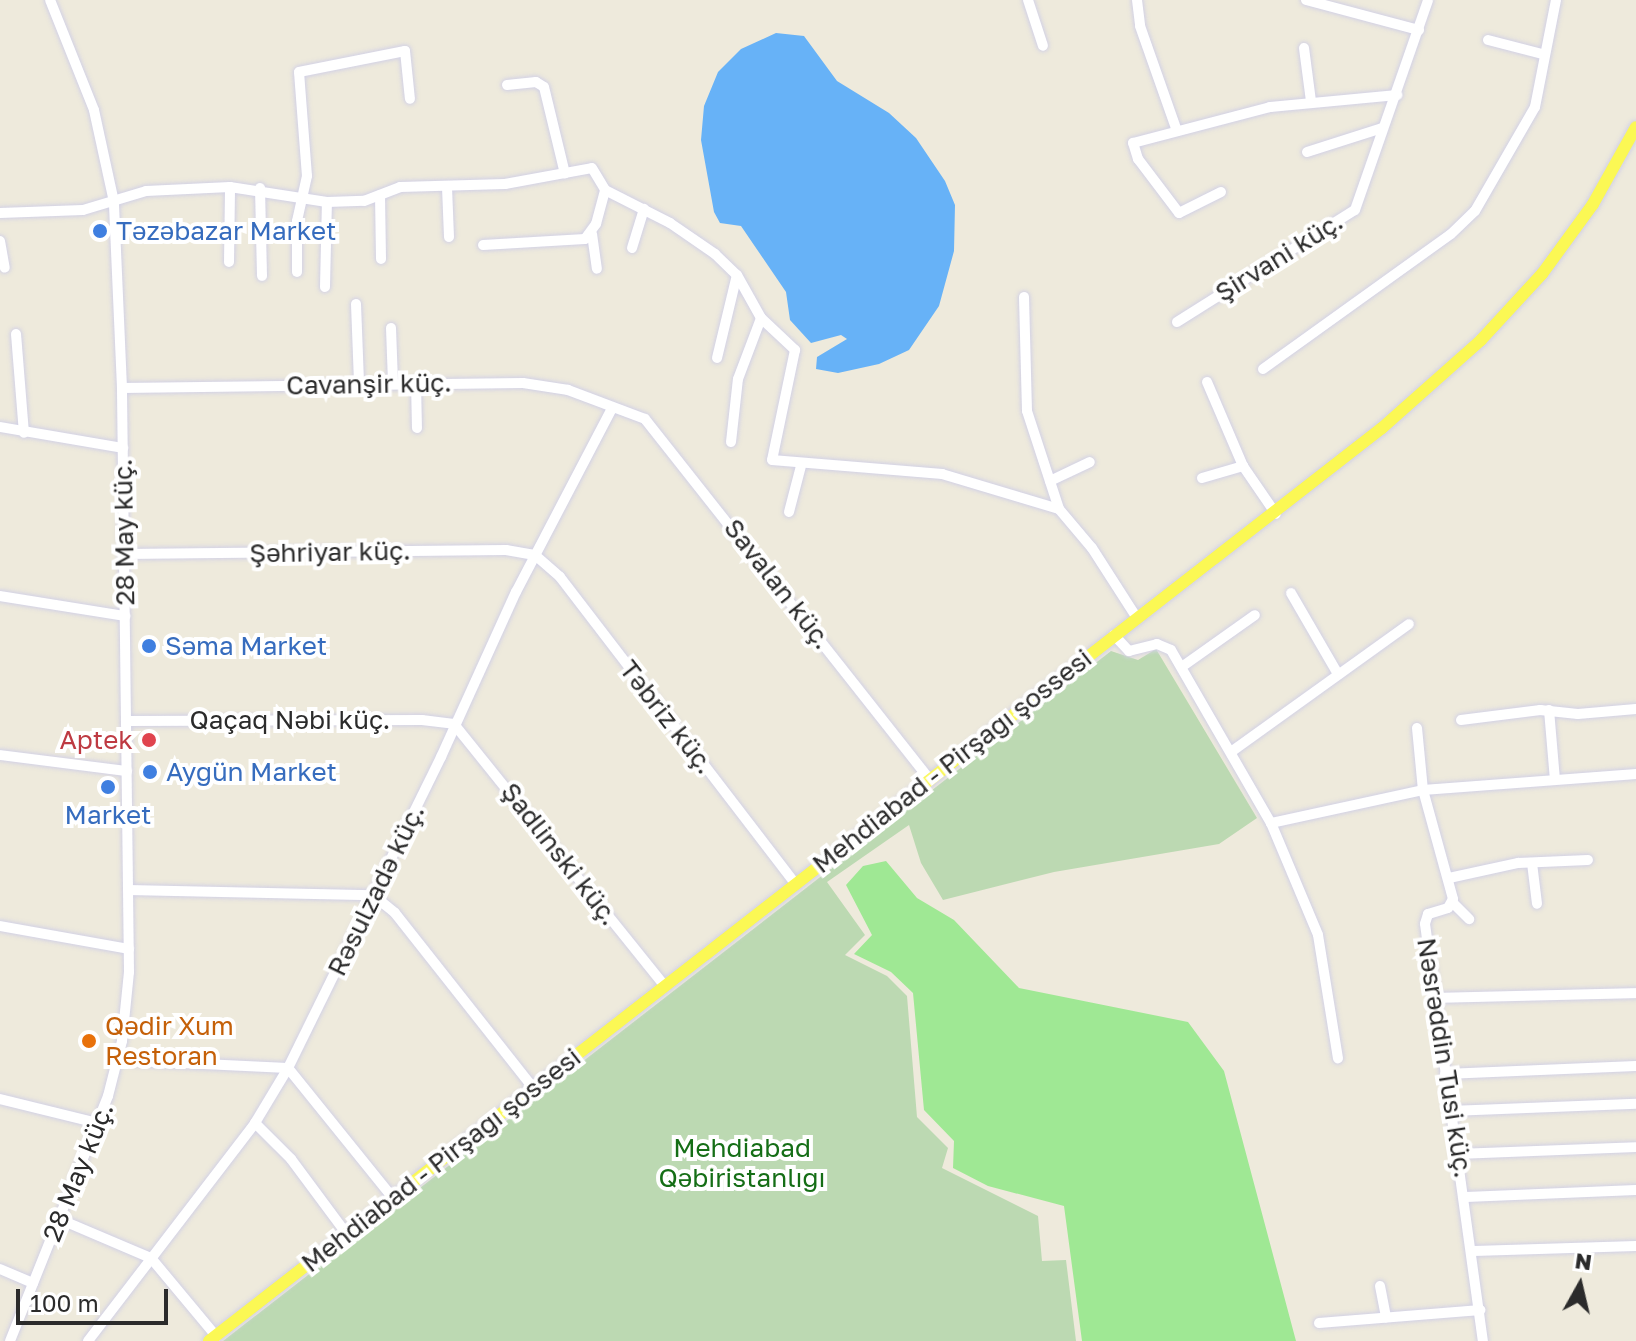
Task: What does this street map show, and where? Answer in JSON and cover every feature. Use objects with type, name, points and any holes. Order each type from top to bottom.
[{"type":"main road","name":"Mehdiabad - Pirşağı şossesi","points":[[213,1338],[1114,635],[1276,514],[1382,428],[1513,307],[1593,204],[1636,127]]},
{"type":"street","name":"28 May küç.","points":[[10,1341],[98,1123],[119,1060],[129,949],[122,388],[114,202],[94,110],[50,0]]},
{"type":"street","points":[[1028,0],[1043,46]]},
{"type":"street","points":[[1137,0],[1140,26],[1176,128]]},
{"type":"street","points":[[1306,0],[1419,30]]},
{"type":"street","name":"Şirvani küç.","points":[[1177,322],[1355,210],[1364,197],[1382,128],[1397,95],[1428,0]]},
{"type":"street","points":[[1263,369],[1451,234],[1475,211],[1532,115],[1542,54],[1556,0]]},
{"type":"street","points":[[1488,40],[1542,54]]},
{"type":"street","points":[[1304,48],[1311,101]]},
{"type":"street","points":[[297,272],[307,176],[299,72],[401,50],[407,56],[410,99]]},
{"type":"street","points":[[507,85],[536,82],[544,87],[565,174]]},
{"type":"street","points":[[1221,192],[1179,213],[1138,159],[1133,150],[1137,138],[1311,101],[1397,95]]},
{"type":"street","points":[[1307,152],[1382,128]]},
{"type":"street","points":[[0,213],[83,210],[146,191],[230,187],[260,188],[327,202],[380,195],[400,187],[447,187],[565,174],[592,168],[605,190],[694,237],[737,275],[761,318],[786,338],[797,358],[770,457],[801,466],[942,474],[1059,509]]},
{"type":"street","points":[[229,262],[230,187]]},
{"type":"street","points":[[447,187],[449,237]]},
{"type":"street","points":[[260,188],[262,276]]},
{"type":"street","points":[[597,269],[592,234],[605,190]]},
{"type":"street","points":[[380,195],[381,259]]},
{"type":"street","points":[[325,287],[327,202]]},
{"type":"street","points":[[632,248],[644,209]]},
{"type":"street","points":[[483,245],[574,242],[592,234]]},
{"type":"street","points":[[0,241],[5,268]]},
{"type":"street","points":[[717,358],[737,275]]},
{"type":"street","points":[[1024,297],[1027,411],[1059,509],[1092,548],[1137,618]]},
{"type":"street","points":[[356,304],[359,383]]},
{"type":"street","points":[[731,442],[738,379],[761,318]]},
{"type":"street","points":[[391,328],[393,383]]},
{"type":"street","points":[[16,334],[24,433]]},
{"type":"street","points":[[416,382],[417,428]]},
{"type":"street","name":"Cavanşir küç.","points":[[122,388],[416,382],[535,384],[612,408]]},
{"type":"street","points":[[1207,382],[1243,466],[1276,514]]},
{"type":"street","name":"Rəsulzadə küç.","points":[[88,1341],[255,1123],[288,1068],[535,555],[612,408]]},
{"type":"street","name":"Savalan küç.","points":[[612,408],[653,425],[929,779]]},
{"type":"street","points":[[0,427],[123,448]]},
{"type":"street","points":[[1050,481],[1090,462]]},
{"type":"street","points":[[789,512],[801,466]]},
{"type":"street","points":[[1202,478],[1243,466]]},
{"type":"street","name":"Şəhriyar küç.","points":[[124,554],[506,550],[535,555]]},
{"type":"street","name":"Təbriz küç.","points":[[535,555],[560,577],[795,883]]},
{"type":"street","points":[[1291,593],[1338,674]]},
{"type":"street","points":[[0,596],[125,616]]},
{"type":"street","points":[[1183,666],[1255,615]]},
{"type":"street","points":[[1231,752],[1409,624]]},
{"type":"street","points":[[1114,635],[1129,651],[1165,645],[1183,666],[1271,823],[1318,935],[1338,1058]]},
{"type":"street","points":[[1461,720],[1549,710],[1587,714],[1636,709]]},
{"type":"street","points":[[1549,710],[1555,780]]},
{"type":"street","name":"Qaçaq Nəbi küç.","points":[[126,721],[422,720],[454,724]]},
{"type":"street","name":"Şadlinski küç.","points":[[454,724],[664,985]]},
{"type":"street","name":"Nəsrəddin Tusi küç.","points":[[1417,728],[1423,790],[1449,878],[1453,903],[1433,910],[1426,919],[1450,1111],[1474,1251],[1483,1341]]},
{"type":"street","points":[[0,755],[127,771]]},
{"type":"street","points":[[1271,823],[1423,790],[1636,774]]},
{"type":"street","points":[[1449,878],[1532,863],[1588,860]]},
{"type":"street","points":[[1532,863],[1537,904]]},
{"type":"street","points":[[128,890],[373,895],[395,913],[533,1088]]},
{"type":"street","points":[[1453,903],[1469,919]]},
{"type":"street","points":[[0,926],[129,949]]},
{"type":"street","points":[[1437,998],[1636,993]]},
{"type":"street","points":[[119,1060],[288,1068],[392,1197]]},
{"type":"street","points":[[1445,1074],[1636,1066]]},
{"type":"street","points":[[0,1099],[98,1123]]},
{"type":"street","points":[[1450,1111],[1636,1104]]},
{"type":"street","points":[[255,1123],[291,1159],[346,1233]]},
{"type":"street","points":[[1457,1154],[1636,1147]]},
{"type":"street","points":[[1466,1197],[1636,1190]]},
{"type":"street","points":[[59,1219],[151,1258],[213,1338]]},
{"type":"street","points":[[1474,1251],[1636,1246]]},
{"type":"street","points":[[0,1269],[33,1283]]},
{"type":"street","points":[[1380,1286],[1386,1317]]},
{"type":"street","points":[[1319,1323],[1480,1310]]},
{"type":"green space","name":"Mehdiabad Qəbiristanlığı","points":[[1156,649],[1257,818],[1219,844],[1054,872],[943,900],[921,863],[909,825],[827,882],[865,935],[845,955],[887,976],[907,996],[917,1117],[948,1148],[942,1168],[1038,1216],[1042,1261],[1066,1260],[1076,1341],[223,1341],[1111,651],[1138,660]]},
{"type":"green space","points":[[886,861],[917,898],[954,920],[1019,988],[1188,1022],[1224,1071],[1296,1341],[1082,1341],[1064,1206],[988,1186],[953,1168],[954,1141],[924,1110],[913,993],[891,972],[854,954],[872,935],[846,885],[863,866]]},
{"type":"water","points":[[776,33],[804,36],[837,81],[889,113],[916,138],[945,181],[955,205],[954,251],[939,306],[909,350],[879,364],[838,373],[816,369],[817,357],[847,339],[841,335],[811,343],[790,320],[786,292],[741,226],[720,223],[714,212],[701,140],[704,106],[718,72],[741,49]]},
{"type":"place","name":"Təzəbazar Market","points":[[100,231]]},
{"type":"place","name":"Səma Market","points":[[149,646]]},
{"type":"place","name":"Aptek","points":[[149,740]]},
{"type":"place","name":"Aygün Market","points":[[150,772]]},
{"type":"place","name":"Market","points":[[108,787]]},
{"type":"place","name":"Qədir Xum Restoran","points":[[89,1041]]}]
